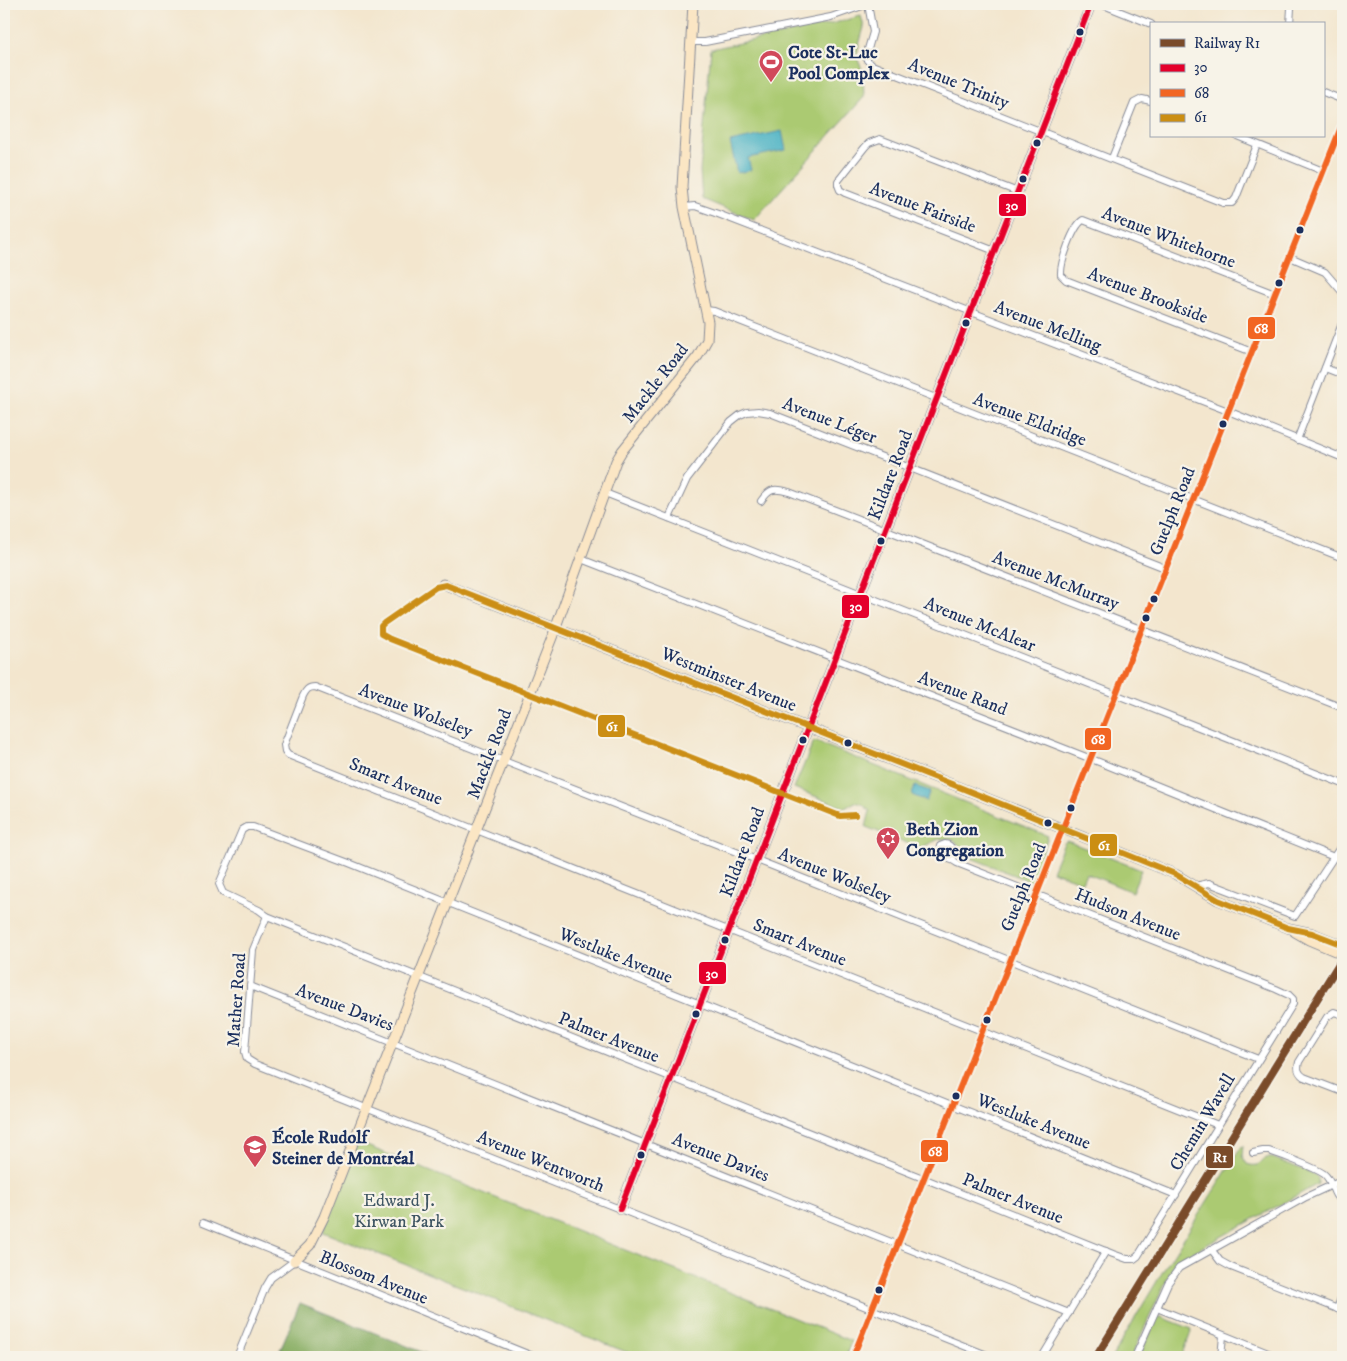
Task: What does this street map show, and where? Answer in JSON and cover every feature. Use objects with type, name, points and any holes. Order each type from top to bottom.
[{"type":"street","name":"Mackle Road","points":[[237,1357],[265,1288],[271,1278],[294,1261],[310,1245],[319,1231],[556,628],[604,493],[620,454],[704,347],[708,332],[706,310],[684,206],[682,174],[693,4]]},
{"type":"street","points":[[691,42],[702,42],[831,17],[868,4]]},
{"type":"street","name":"Avenue Trinity","points":[[868,4],[874,32],[866,54],[868,61],[875,66],[1223,203],[1232,203],[1236,198],[1257,144]]},
{"type":"street","name":"Kildare Road","points":[[620,1209],[1091,4]]},
{"type":"street","points":[[1101,4],[1150,24]]},
{"type":"street","points":[[1290,4],[1290,22]]},
{"type":"street","points":[[1324,92],[1343,100]]},
{"type":"street","points":[[1112,158],[1134,103],[1142,99],[1150,101]]},
{"type":"street","name":"Guelph Road","points":[[853,1357],[1343,122]]},
{"type":"street","points":[[1242,138],[1323,171]]},
{"type":"street","name":"Avenue Fairside","points":[[994,251],[840,190],[838,181],[869,143],[880,139],[1018,192]]},
{"type":"street","name":"Avenue Melling","points":[[684,206],[703,208],[970,313],[1228,411],[1343,458]]},
{"type":"street","name":"Avenue Whitehorne","points":[[1068,248],[1078,223],[1083,220],[1274,294]]},
{"type":"street","name":"Avenue Brookside","points":[[1068,248],[1060,268],[1061,275],[1066,280],[1252,352]]},
{"type":"street","points":[[1290,257],[1325,272],[1343,293]]},
{"type":"street","name":"Avenue Eldridge","points":[[706,310],[723,314],[1343,558]]},
{"type":"street","points":[[1297,440],[1343,321]]},
{"type":"street","points":[[1324,368],[1343,376]]},
{"type":"street","name":"Avenue Léger","points":[[669,518],[682,487],[731,422],[740,415],[758,411],[770,413],[1165,568]]},
{"type":"street","name":"Avenue McMurray","points":[[761,501],[771,490],[778,489],[789,492],[1343,708]]},
{"type":"street","name":"Avenue McAlear","points":[[604,493],[1343,784]]},
{"type":"street","name":"Avenue Rand","points":[[581,560],[1090,759],[1334,857]]},
{"type":"street","points":[[443,584],[384,622],[380,630],[383,636],[840,816],[855,815]]},
{"type":"street","name":"Westminster Avenue","points":[[443,584],[1179,875],[1218,900],[1288,928],[1309,940],[1338,947]]},
{"type":"street","name":"Avenue Wolseley","points":[[288,755],[284,745],[303,696],[306,690],[310,687],[315,687],[1258,1059]]},
{"type":"street","name":"Smart Avenue","points":[[288,755],[1218,1125]]},
{"type":"street","name":"Westluke Avenue","points":[[229,859],[242,830],[247,827],[253,827],[349,863],[447,904],[1176,1195]]},
{"type":"street","points":[[1334,857],[1343,843]]},
{"type":"street","name":"Westminster Avenue","points":[[1195,886],[1209,883],[1295,916],[1334,857]]},
{"type":"street","name":"Palmer Avenue","points":[[229,859],[219,884],[220,890],[267,916],[1106,1251],[1133,1260]]},
{"type":"street","name":"Hudson Avenue","points":[[953,859],[957,863],[1281,991],[1292,998]]},
{"type":"street","name":"Mather Road","points":[[247,1059],[245,1052],[253,950],[267,916]]},
{"type":"street","name":"Avenue Davies","points":[[250,986],[1069,1313]]},
{"type":"street","name":"Chemin Wavell","points":[[1133,1260],[1138,1256],[1293,1004],[1292,998]]},
{"type":"street","points":[[1343,1015],[1334,1012],[1325,1020],[1299,1062],[1298,1070],[1304,1077],[1343,1092]]},
{"type":"street","name":"Avenue Wentworth","points":[[247,1059],[255,1064],[992,1357]]},
{"type":"street","points":[[1253,1153],[1263,1150],[1272,1152],[1320,1172],[1328,1178],[1337,1198],[1343,1202]]},
{"type":"street","points":[[1135,1357],[1176,1270],[1306,1197],[1343,1180]]},
{"type":"street","name":"Blossom Avenue","points":[[203,1223],[535,1357]]},
{"type":"street","points":[[1212,1249],[1220,1261],[1231,1267],[1340,1310],[1343,1292]]},
{"type":"street","points":[[1042,1357],[1106,1251]]},
{"type":"street","points":[[1157,1308],[1278,1357]]},
{"type":"street","points":[[1220,1357],[1223,1336]]},
{"type":"green space","points":[[861,16],[864,27],[856,56],[863,71],[864,97],[754,220],[702,199],[700,171],[711,49]]},
{"type":"green space","points":[[814,741],[1048,836],[1032,882],[961,854],[958,844],[951,839],[939,839],[920,848],[866,827],[870,811],[862,804],[855,802],[845,808],[794,788]]},
{"type":"green space","points":[[1067,841],[1141,870],[1132,892],[1086,873],[1082,882],[1052,871],[1064,843]]},
{"type":"green space","name":"Edward J. Kirwan Park","points":[[357,1142],[851,1341],[846,1357],[639,1357],[323,1232]]},
{"type":"green space","points":[[1242,1146],[1242,1156],[1247,1164],[1257,1165],[1266,1158],[1273,1158],[1314,1174],[1318,1178],[1318,1184],[1175,1262],[1131,1357],[1112,1357],[1163,1271]]},
{"type":"green space","points":[[300,1303],[432,1356],[277,1357]]},
{"type":"green space","points":[[1157,1317],[1192,1329],[1182,1357],[1139,1357]]},
{"type":"water","points":[[782,131],[786,150],[748,158],[751,170],[737,173],[730,142]]},
{"type":"water","points":[[915,786],[930,791],[926,801],[912,795]]},
{"type":"tunnel","points":[[1335,951],[1343,954]]},
{"type":"rail line","name":"R1","points":[[1096,1357],[1343,957]]},
{"type":"transit line","name":"30","points":[[620,1209],[1091,4]]},
{"type":"transit line","name":"68","points":[[853,1357],[1343,122]]},
{"type":"transit line","name":"61","points":[[855,815],[840,816],[390,639],[381,634],[381,626],[436,587],[446,585],[1175,874],[1218,900],[1288,928],[1312,933],[1343,945]]},
{"type":"place","name":"Cote St-Luc Pool Complex","points":[[771,83]]},
{"type":"place","name":"Beth Zion Congregation","points":[[888,860]]},
{"type":"place","name":"École Rudolf Steiner de Montréal","points":[[255,1168]]}]
